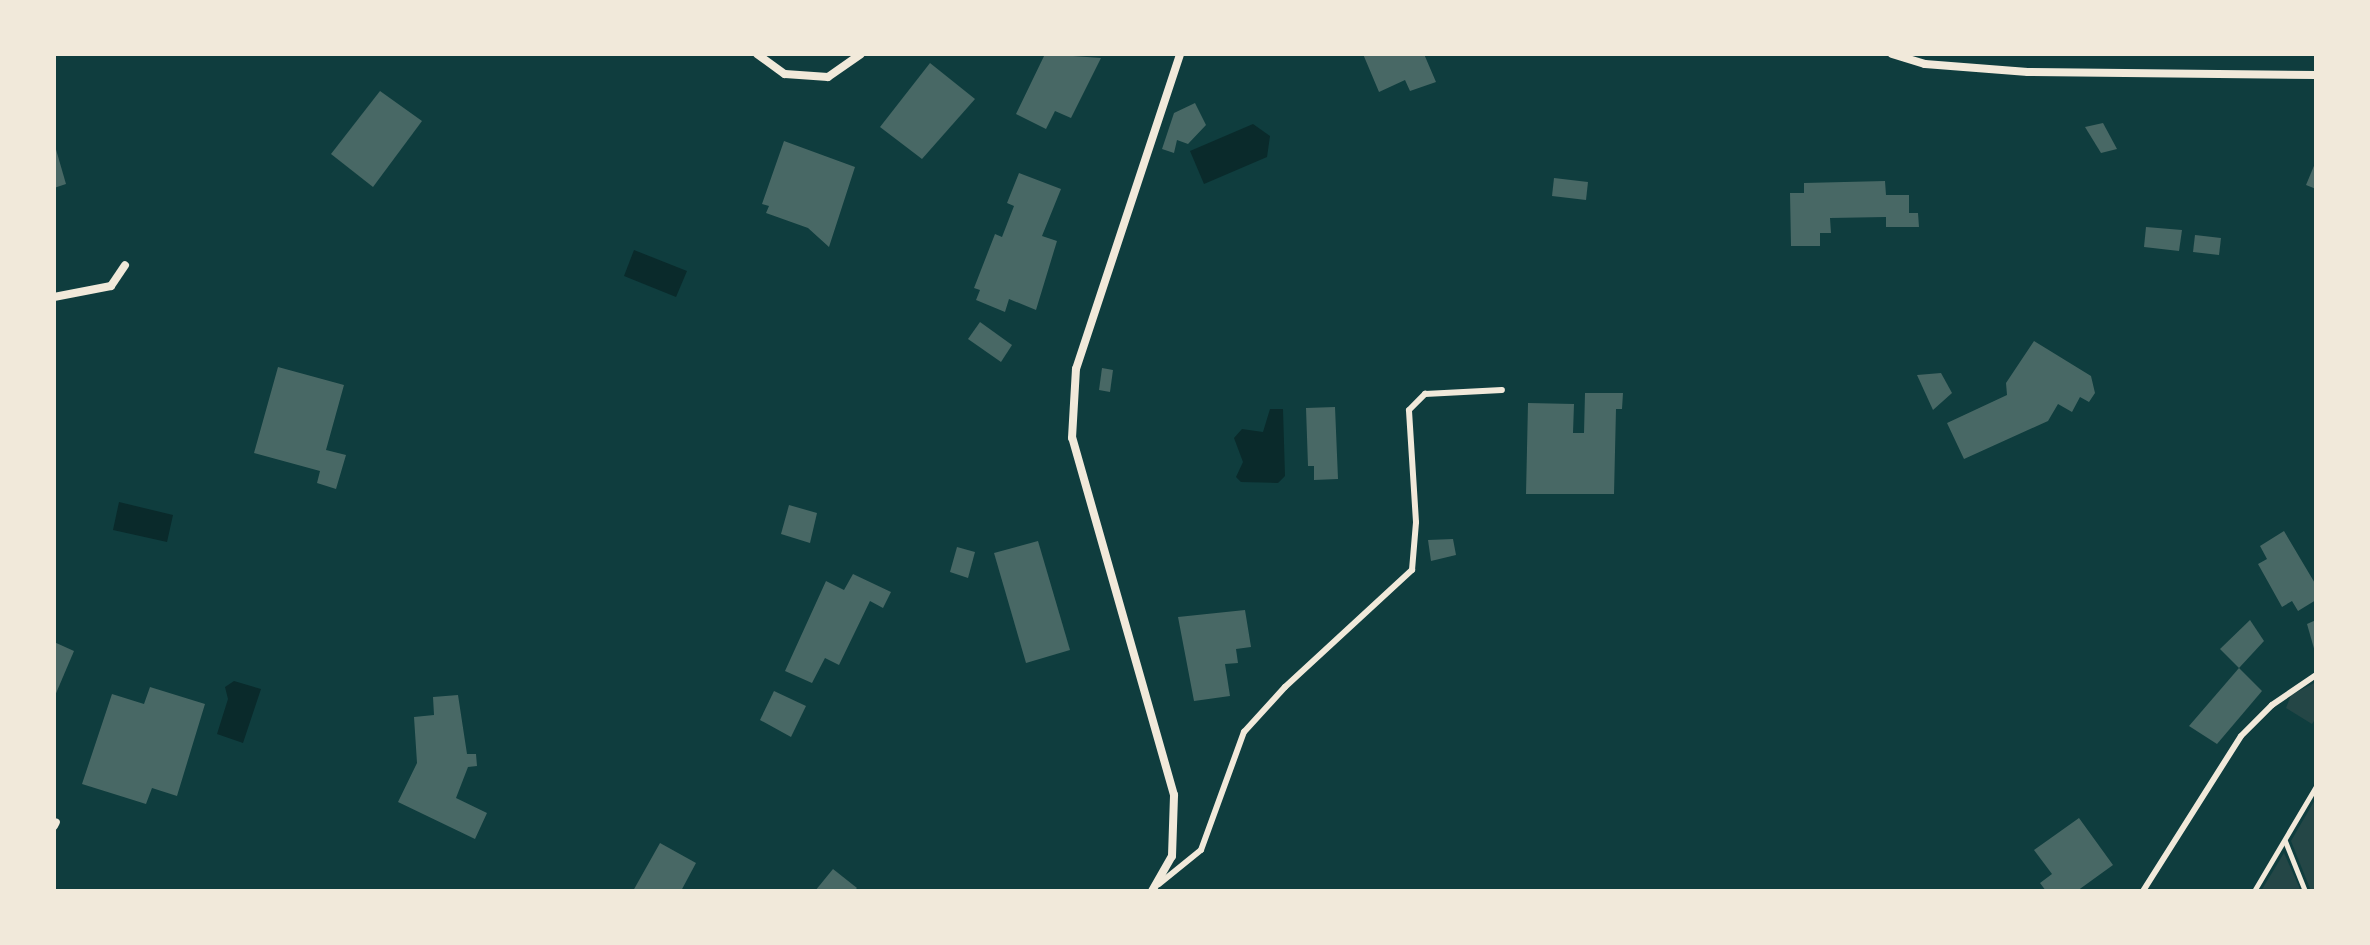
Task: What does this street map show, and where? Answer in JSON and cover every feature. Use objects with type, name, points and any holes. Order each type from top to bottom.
[{"type":"street","points":[[757,54],[785,74],[828,77],[861,54]]},
{"type":"street","points":[[1154,888],[1172,856],[1174,795],[1072,438],[1076,369],[1180,54]]},
{"type":"street","points":[[1892,54],[1925,64],[2028,72],[2316,75]]},
{"type":"street","points":[[54,297],[111,286],[125,265]]},
{"type":"lane","points":[[1154,888],[1201,850],[1244,732],[1285,687],[1412,570],[1416,522],[1409,410],[1425,394],[1502,390]]},
{"type":"lane","points":[[2143,891],[2241,736],[2272,705],[2316,675]]},
{"type":"path","points":[[2254,891],[2316,786]]},
{"type":"path","points":[[2284,840],[2305,891]]},
{"type":"shaded area","points":[[1253,124],[1270,136],[1267,157],[1204,184],[1190,151]]},
{"type":"shaded area","points":[[634,250],[687,271],[676,297],[624,276]]},
{"type":"shaded area","points":[[1270,409],[1283,409],[1285,476],[1278,483],[1241,482],[1236,477],[1243,462],[1234,438],[1242,429],[1263,432]]},
{"type":"shaded area","points":[[119,502],[173,515],[167,542],[113,530]]},
{"type":"shaded area","points":[[234,681],[261,689],[243,743],[217,734],[228,699],[225,687]]},
{"type":"shaded area","points":[[2316,682],[2316,718],[2312,724],[2286,708],[2291,695]]},
{"type":"shaded area","points":[[2316,798],[2316,891],[2311,891],[2291,841]]},
{"type":"shaded area","points":[[2284,853],[2301,891],[2261,891]]},
{"type":"building","points":[[1045,54],[1101,58],[1071,118],[1055,111],[1046,129],[1016,114]]},
{"type":"building","points":[[1363,54],[1424,54],[1436,82],[1410,91],[1405,80],[1379,92]]},
{"type":"building","points":[[930,63],[975,99],[922,159],[880,127]]},
{"type":"building","points":[[380,91],[422,121],[373,187],[331,154]]},
{"type":"building","points":[[1195,103],[1206,125],[1188,144],[1177,140],[1174,153],[1162,149],[1174,113]]},
{"type":"building","points":[[2103,123],[2117,149],[2101,153],[2085,127]]},
{"type":"building","points":[[784,141],[855,167],[829,247],[808,228],[766,213],[769,206],[762,204]]},
{"type":"building","points":[[54,147],[66,184],[54,188]]},
{"type":"building","points":[[2316,161],[2316,189],[2306,185]]},
{"type":"building","points":[[1019,173],[1061,189],[1042,236],[1057,241],[1036,310],[1009,299],[1005,312],[976,300],[980,290],[974,288],[995,234],[1002,237],[1014,206],[1007,203]]},
{"type":"building","points":[[1554,178],[1588,182],[1586,200],[1552,196]]},
{"type":"building","points":[[1885,181],[1886,195],[1909,195],[1909,213],[1918,213],[1919,227],[1886,227],[1886,217],[1830,218],[1831,233],[1820,233],[1820,246],[1791,246],[1790,193],[1804,193],[1804,183]]},
{"type":"building","points":[[2146,227],[2182,230],[2179,251],[2144,247]]},
{"type":"building","points":[[2195,235],[2221,238],[2219,255],[2193,252]]},
{"type":"building","points":[[980,322],[1012,345],[1001,362],[968,339]]},
{"type":"building","points":[[2034,341],[2091,376],[2095,393],[2089,402],[2080,397],[2072,412],[2058,404],[2048,421],[1964,459],[1947,423],[2007,395],[2006,383]]},
{"type":"building","points":[[278,367],[344,385],[326,450],[346,455],[336,489],[317,483],[320,471],[254,453]]},
{"type":"building","points":[[1102,368],[1113,370],[1110,392],[1099,390]]},
{"type":"building","points":[[1941,373],[1952,393],[1933,410],[1917,375]]},
{"type":"building","points":[[1585,393],[1623,393],[1622,409],[1616,409],[1614,494],[1526,494],[1528,403],[1574,404],[1573,433],[1584,433]]},
{"type":"building","points":[[1335,407],[1338,479],[1314,480],[1314,466],[1308,466],[1306,408]]},
{"type":"building","points":[[789,505],[817,513],[810,543],[781,534]]},
{"type":"building","points":[[2284,531],[2316,585],[2316,600],[2298,611],[2292,601],[2282,607],[2258,564],[2267,559],[2260,546]]},
{"type":"building","points":[[1453,539],[1456,555],[1431,561],[1428,540]]},
{"type":"building","points":[[1038,541],[1070,650],[1026,663],[994,553]]},
{"type":"building","points":[[957,547],[975,552],[968,578],[950,572]]},
{"type":"building","points":[[853,574],[891,592],[883,608],[870,601],[839,665],[825,658],[812,683],[785,671],[826,581],[844,590]]},
{"type":"building","points":[[1245,610],[1251,647],[1236,649],[1238,663],[1225,664],[1230,696],[1194,701],[1178,617]]},
{"type":"building","points":[[2250,620],[2264,641],[2239,668],[2220,649]]},
{"type":"building","points":[[2316,620],[2316,652],[2315,652],[2307,624]]},
{"type":"building","points":[[54,642],[74,651],[54,698]]},
{"type":"building","points":[[2239,668],[2262,691],[2217,744],[2189,726]]},
{"type":"building","points":[[150,687],[205,704],[177,796],[152,788],[146,804],[82,784],[112,694],[144,704]]},
{"type":"building","points":[[774,691],[806,706],[791,737],[760,720]]},
{"type":"building","points":[[458,695],[467,754],[476,754],[477,766],[468,767],[456,798],[487,813],[475,839],[398,802],[417,763],[414,717],[434,715],[433,697]]},
{"type":"building","points":[[2079,818],[2113,865],[2077,891],[2046,891],[2040,883],[2052,874],[2034,850]]},
{"type":"building","points":[[660,843],[696,863],[681,891],[633,891]]},
{"type":"building","points":[[833,869],[857,888],[854,891],[815,891]]}]
